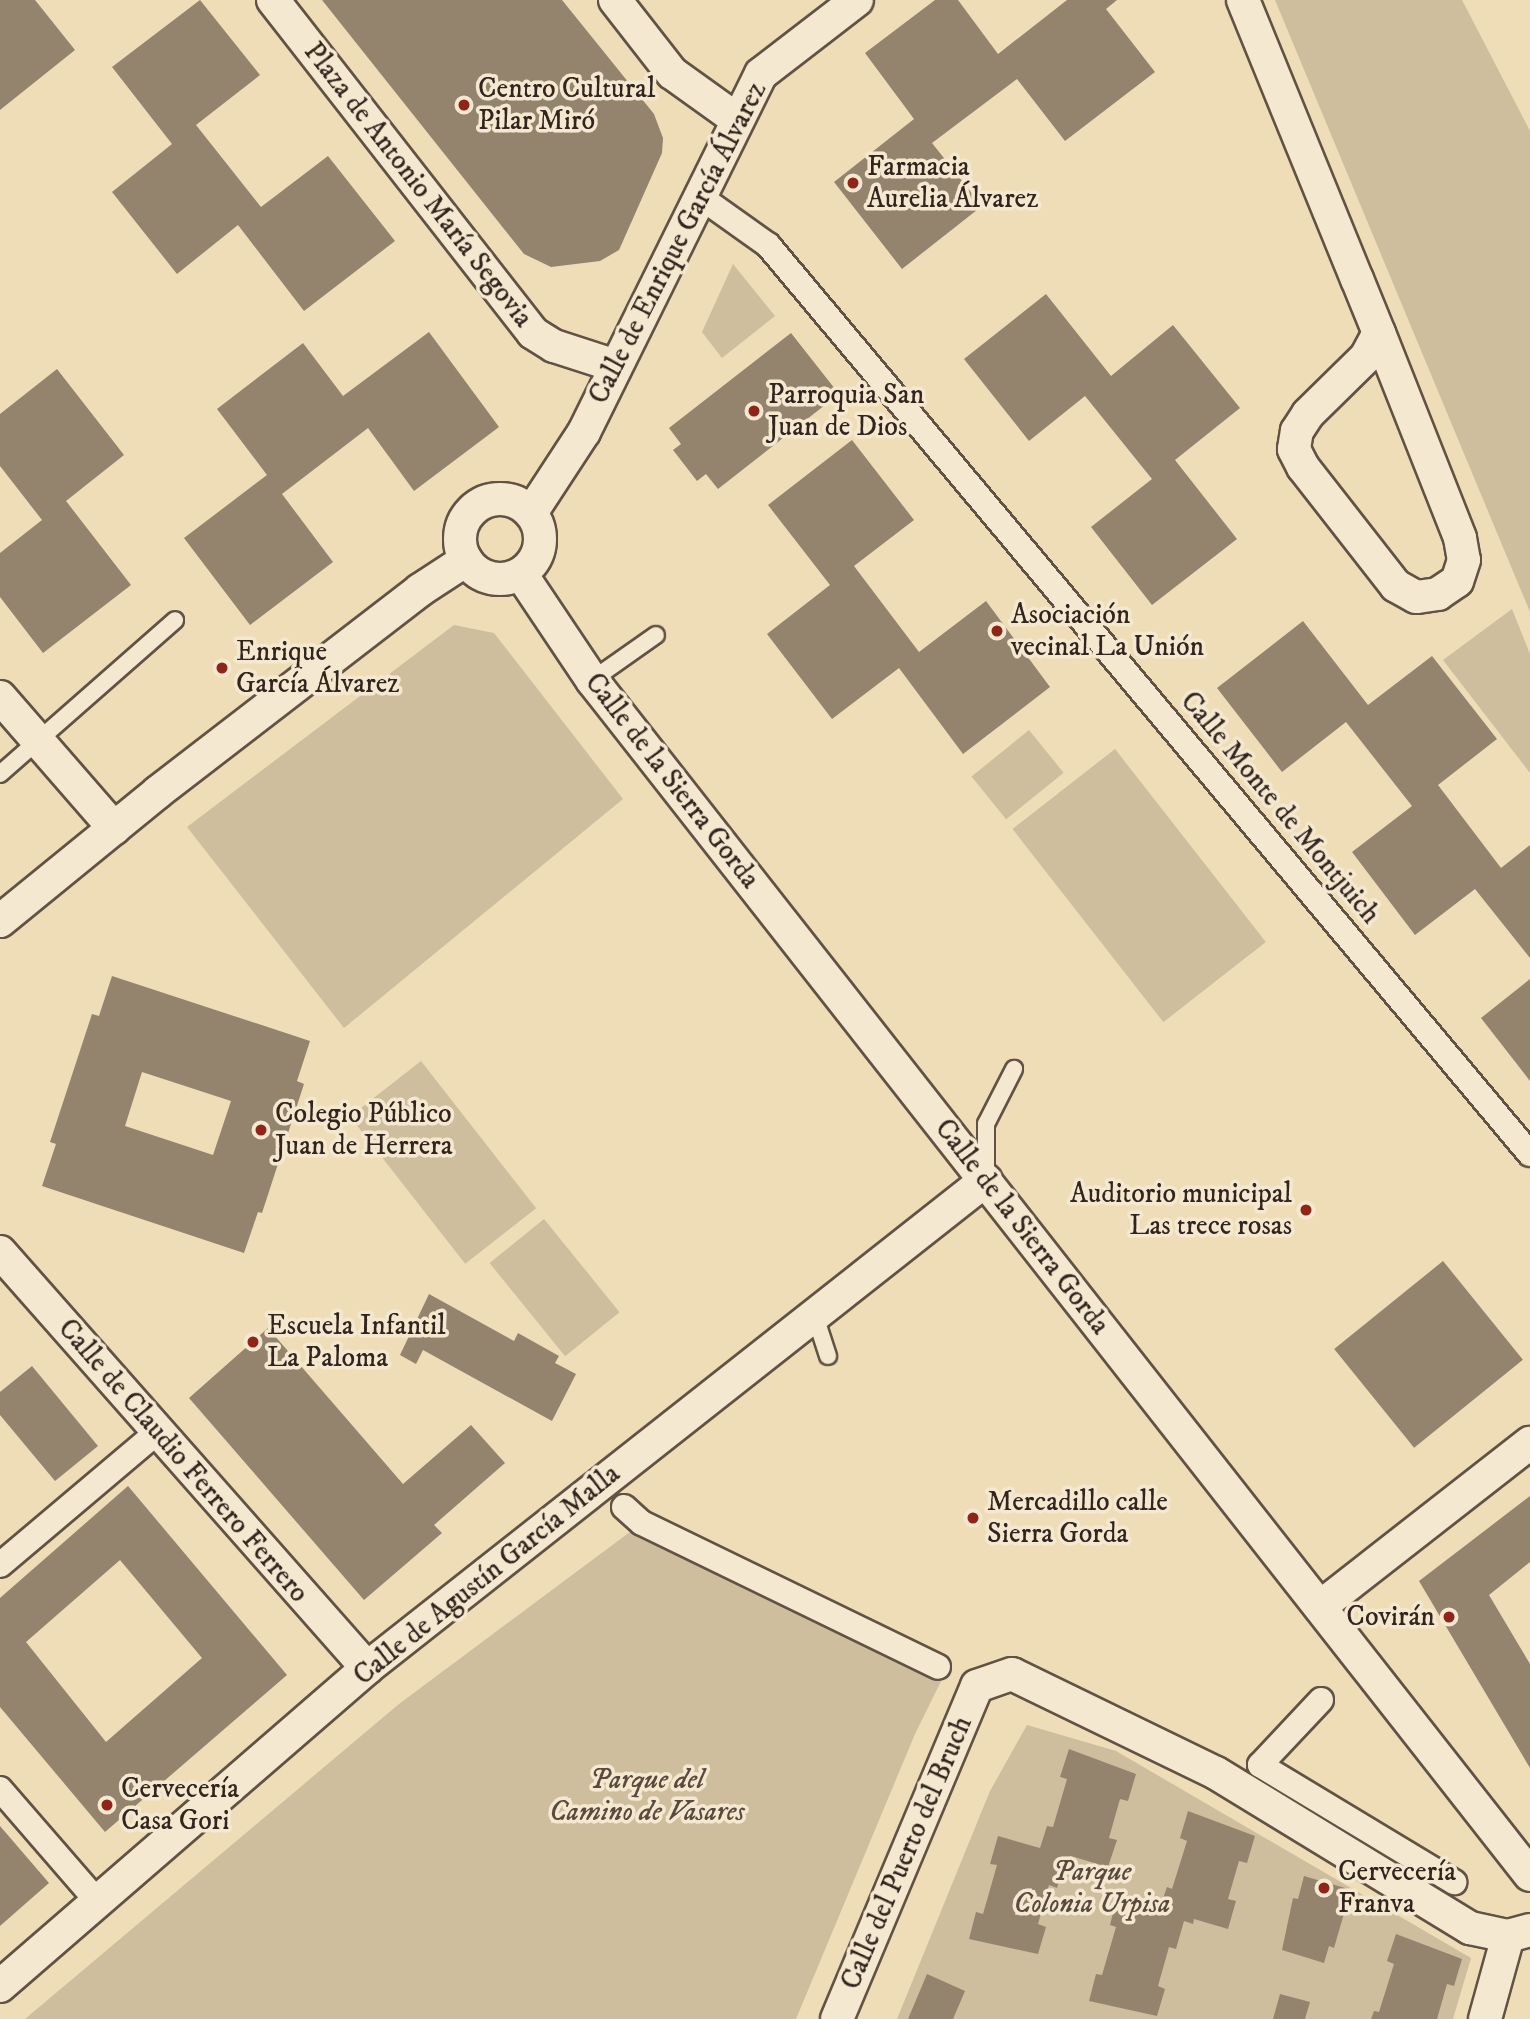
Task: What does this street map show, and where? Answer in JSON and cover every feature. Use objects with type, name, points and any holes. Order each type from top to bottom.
[{"type":"street","name":"Plaza de Antonio María Segovia","points":[[273,0],[533,332],[554,346],[616,366]]},
{"type":"street","points":[[615,0],[673,73],[736,119]]},
{"type":"street","name":"Calle de Enrique García Álvarez","points":[[531,513],[584,432],[736,119],[761,74],[857,0]]},
{"type":"street","points":[[1243,0],[1379,333],[1460,538],[1464,560],[1457,581],[1438,594],[1416,597],[1396,586],[1303,467],[1294,449],[1297,431],[1308,414],[1366,357],[1379,333]]},
{"type":"street","name":"Calle Monte de Montjuich","points":[[699,196],[768,245],[1530,1154]]},
{"type":"street","points":[[495,499],[508,500],[531,513],[540,546],[521,574],[497,579],[484,576],[466,560],[460,535],[471,511],[495,499]]},
{"type":"street","points":[[0,921],[114,828],[420,590],[466,560]]},
{"type":"street","name":"Calle de la Sierra Gorda","points":[[521,574],[592,680],[1530,1875]]},
{"type":"street","points":[[0,697],[37,745],[114,828]]},
{"type":"street","name":"Calle de Agustín García Malla","points":[[0,1986],[368,1668],[986,1180]]},
{"type":"street","name":"Calle de Claudio Ferrero Ferrero","points":[[0,1252],[156,1433],[368,1668]]},
{"type":"street","points":[[0,1565],[156,1433]]},
{"type":"street","points":[[1321,1606],[1530,1443]]},
{"type":"street","points":[[624,1507],[642,1523],[938,1667]]},
{"type":"street","name":"Calle del Puerto del Bruch","points":[[837,2019],[977,1686],[1012,1674],[1216,1773],[1470,1928],[1524,1930]]},
{"type":"street","points":[[1321,1700],[1260,1765],[1454,1882]]},
{"type":"street","points":[[0,1789],[98,1902]]},
{"type":"street","points":[[1485,2019],[1524,1930]]},
{"type":"lane","points":[[0,774],[37,745],[175,620]]},
{"type":"lane","points":[[592,680],[656,635]]},
{"type":"lane","points":[[986,1180],[986,1124],[1014,1069]]},
{"type":"lane","points":[[815,1316],[828,1356]]},
{"type":"green space","points":[[1275,0],[1462,0],[1530,131],[1530,612]]},
{"type":"green space","points":[[733,264],[775,316],[722,358],[702,332]]},
{"type":"green space","points":[[1512,609],[1530,654],[1530,773],[1443,660]]},
{"type":"green space","points":[[454,625],[494,633],[623,799],[344,1028],[187,827]]},
{"type":"green space","points":[[1029,730],[1064,773],[1006,819],[971,777]]},
{"type":"green space","points":[[1115,749],[1266,942],[1163,1022],[1013,829]]},
{"type":"green space","points":[[421,1061],[536,1208],[465,1264],[350,1116]]},
{"type":"green space","points":[[544,1219],[620,1312],[565,1356],[490,1263]]},
{"type":"green space","name":"Parque del Camino de Vasares","points":[[642,1523],[946,1671],[915,1734],[796,2019],[25,2019],[399,1704]]},
{"type":"green space","name":"Parque Colonia Urpisa","points":[[1027,1725],[1116,1751],[1471,1958],[1453,2019],[897,2019],[990,1791]]},
{"type":"building","points":[[0,0],[35,0],[75,50],[0,110]]},
{"type":"building","points":[[200,0],[260,75],[196,125],[261,207],[328,156],[395,241],[304,311],[238,225],[177,274],[112,192],[172,144],[112,67]]},
{"type":"building","points":[[322,0],[562,0],[654,114],[663,138],[662,153],[619,250],[600,261],[551,267],[524,254]]},
{"type":"building","points":[[935,0],[958,0],[998,54],[1067,0],[1117,0],[1106,9],[1155,72],[1065,141],[1017,79],[932,143],[982,206],[902,269],[834,182],[914,119],[865,53]]},
{"type":"building","points":[[1046,294],[1111,376],[1173,325],[1240,408],[1175,460],[1237,539],[1152,605],[1091,527],[1152,479],[1085,396],[1029,441],[964,359]]},
{"type":"building","points":[[429,332],[499,427],[414,491],[368,428],[282,494],[333,562],[250,625],[184,538],[267,475],[217,409],[303,343],[343,396]]},
{"type":"building","name":"Parroquia San Juan de Dios","points":[[791,333],[839,394],[718,489],[706,474],[697,481],[673,450],[681,444],[669,428]]},
{"type":"building","points":[[57,369],[124,455],[66,501],[131,585],[43,653],[0,597],[0,553],[42,520],[0,466],[0,414]]},
{"type":"building","points":[[852,440],[914,520],[854,566],[919,652],[986,601],[1050,687],[963,754],[899,668],[832,719],[767,634],[830,585],[768,505]]},
{"type":"building","points":[[1303,621],[1368,705],[1432,656],[1497,739],[1438,785],[1501,868],[1530,845],[1530,958],[1475,889],[1415,935],[1352,852],[1412,806],[1346,722],[1282,772],[1217,688]]},
{"type":"building","points":[[112,976],[310,1041],[297,1081],[304,1084],[262,1213],[258,1212],[244,1253],[42,1186],[56,1144],[50,1142],[92,1014],[99,1016]],"holes":[[[142,1072],[231,1101],[213,1155],[125,1126]]]},
{"type":"building","points":[[1530,979],[1530,1081],[1481,1018]]},
{"type":"building","points":[[1443,1261],[1523,1360],[1414,1448],[1334,1349]]},
{"type":"building","points":[[429,1294],[514,1341],[518,1333],[559,1356],[555,1363],[576,1374],[552,1421],[423,1350],[416,1364],[400,1355]]},
{"type":"building","points":[[268,1328],[403,1484],[471,1425],[505,1463],[434,1525],[442,1533],[364,1600],[189,1398]]},
{"type":"building","points":[[32,1366],[98,1446],[55,1481],[0,1415],[0,1392]]},
{"type":"building","points":[[128,1486],[287,1675],[105,1832],[0,1707],[0,1598]],"holes":[[[120,1560],[202,1658],[106,1742],[26,1642]]]},
{"type":"building","points":[[1530,1496],[1530,1562],[1489,1595],[1530,1664],[1530,1768],[1419,1581]]},
{"type":"building","points":[[1069,1749],[1136,1774],[1128,1801],[1120,1799],[1109,1838],[1117,1840],[1108,1867],[1074,1857],[1074,1863],[1065,1860],[1057,1888],[1049,1885],[1038,1924],[1046,1927],[1038,1954],[969,1939],[976,1912],[983,1914],[997,1865],[990,1864],[998,1836],[1040,1848],[1047,1826],[1053,1827],[1067,1779],[1060,1777]]},
{"type":"building","points":[[1188,1811],[1255,1836],[1247,1863],[1239,1861],[1228,1899],[1236,1901],[1228,1929],[1194,1919],[1193,1924],[1184,1921],[1176,1949],[1169,1947],[1158,1986],[1165,1989],[1157,2016],[1089,2001],[1096,1974],[1102,1975],[1116,1927],[1110,1925],[1117,1897],[1159,1910],[1167,1887],[1172,1889],[1187,1841],[1180,1838]]},
{"type":"building","points":[[0,1826],[49,1883],[0,1926]]},
{"type":"building","points":[[1304,1876],[1345,1888],[1341,1902],[1347,1903],[1334,1948],[1329,1946],[1324,1963],[1282,1950],[1293,1898],[1298,1899]]},
{"type":"building","points":[[1396,1934],[1462,1959],[1454,1986],[1447,1984],[1437,2019],[1371,2019],[1374,2011],[1379,2012],[1394,1964],[1387,1961]]},
{"type":"building","points":[[927,1974],[965,1991],[953,2019],[908,2019]]},
{"type":"building","points":[[1280,1994],[1310,2002],[1305,2019],[1273,2019]]},
{"type":"place","name":"Centro Cultural Pilar Miró","points":[[464,105]]},
{"type":"place","name":"Farmacia Aurelia Álvarez","points":[[853,183]]},
{"type":"place","name":"Parroquia San Juan de Dios","points":[[754,411]]},
{"type":"place","name":"Asociación vecinal La Unión","points":[[997,631]]},
{"type":"place","name":"Enrique García Álvarez","points":[[222,668]]},
{"type":"place","name":"Colegio Público Juan de Herrera","points":[[261,1130]]},
{"type":"place","name":"Auditorio municipal Las trece rosas","points":[[1306,1210]]},
{"type":"place","name":"Escuela Infantil La Paloma","points":[[253,1342]]},
{"type":"place","name":"Mercadillo calle Sierra Gorda","points":[[973,1518]]},
{"type":"place","name":"Covirán","points":[[1449,1617]]},
{"type":"place","name":"Cervecería Casa Gori","points":[[107,1805]]},
{"type":"place","name":"Cervecería Franva","points":[[1324,1888]]}]
